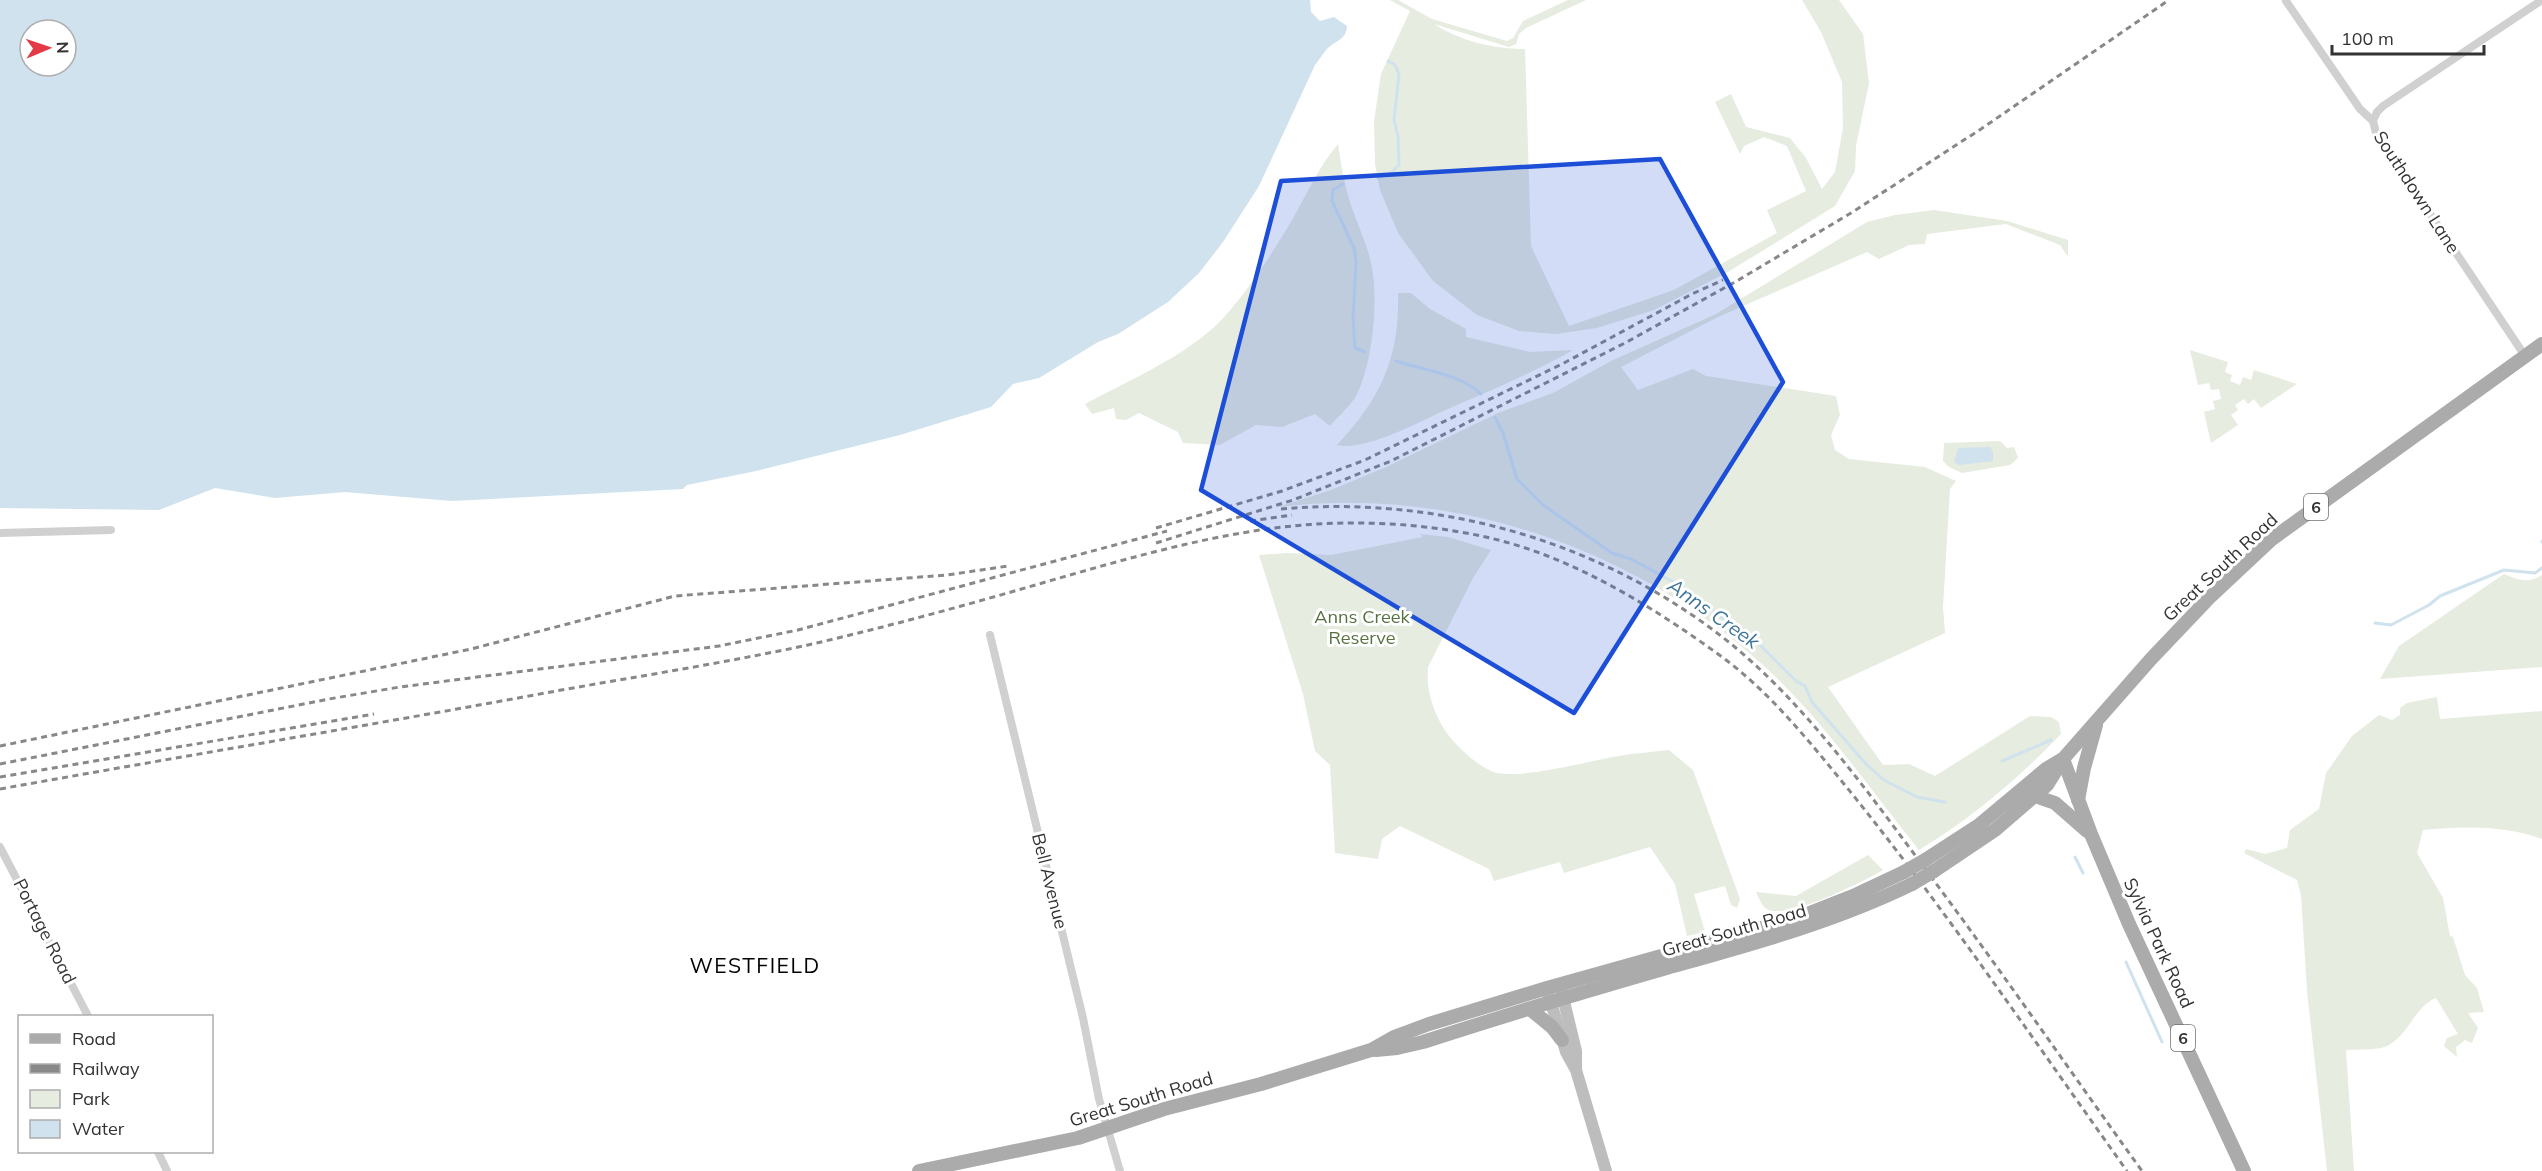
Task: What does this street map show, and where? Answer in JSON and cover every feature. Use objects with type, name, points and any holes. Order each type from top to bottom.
[{"type":"main road","name":"Great South Road","points":[[1371,1050],[1397,1048],[1816,925],[1871,904],[1930,865],[1981,840],[2047,784],[2063,759],[2097,723],[2122,691],[2201,606],[2272,539],[2542,344]]},
{"type":"main road","points":[[2078,802],[2084,768],[2097,723]]},
{"type":"main road","name":"Great South Road","points":[[1930,865],[2046,769],[2063,759]]},
{"type":"main road","name":"Sylvia Park Road","points":[[2063,759],[2078,802],[2129,924],[2244,1171]]},
{"type":"main road","points":[[2035,796],[2050,800],[2059,806],[2091,834]]},
{"type":"main road","name":"Great South Road","points":[[919,1171],[1078,1138],[1164,1109],[1261,1084],[1371,1050],[1394,1037],[1429,1024],[1553,986],[1797,918],[1908,878]]},
{"type":"main road","points":[[1530,1009],[1563,1041]]},
{"type":"street","points":[[2373,121],[2383,106],[2542,0]]},
{"type":"street","name":"Southdown Lane","points":[[2286,1],[2360,109],[2373,121],[2376,133],[2525,356]]},
{"type":"street","points":[[0,533],[111,530]]},
{"type":"street","name":"Bell Avenue","points":[[990,635],[1081,1007],[1093,1073],[1120,1171]]},
{"type":"street","name":"Portage Road","points":[[0,847],[87,1015]]},
{"type":"street","points":[[1553,986],[1576,1051],[1575,1070]]},
{"type":"street","points":[[1558,1001],[1563,1041],[1575,1070],[1606,1171]]},
{"type":"street","points":[[158,1153],[167,1171]]},
{"type":"highlighted area","points":[[1660,159],[1783,382],[1574,713],[1201,490],[1281,181]]},
{"type":"green space","points":[[1390,0],[1398,0],[1432,19],[1507,41],[1513,38],[1523,21],[1568,0],[1586,0],[1526,28],[1519,34],[1516,44],[1509,47],[1434,24],[1478,43],[1501,47],[1525,49],[1531,246],[1569,326],[1674,290],[1777,233],[1767,210],[1806,191],[1787,146],[1764,137],[1744,146],[1740,154],[1715,102],[1731,94],[1746,127],[1790,138],[1806,158],[1822,189],[1835,172],[1843,128],[1842,82],[1821,32],[1802,0],[1839,0],[1863,34],[1869,83],[1856,146],[1855,171],[1835,206],[1728,272],[1654,310],[1597,328],[1556,334],[1519,331],[1477,315],[1433,281],[1398,233],[1380,190],[1375,164],[1374,121],[1381,74],[1410,11]]},
{"type":"green space","points":[[1338,144],[1348,195],[1371,263],[1374,294],[1371,348],[1363,381],[1348,407],[1330,426],[1315,414],[1282,427],[1256,425],[1220,445],[1183,443],[1178,432],[1139,413],[1126,420],[1116,419],[1114,408],[1092,414],[1085,404],[1167,361],[1222,320],[1242,296],[1270,255]]},
{"type":"green space","points":[[1934,210],[2007,221],[2068,240],[2068,257],[2060,245],[2006,224],[1927,234],[1925,244],[1909,245],[1879,259],[1867,252],[1718,317],[1621,367],[1638,390],[1693,369],[1706,376],[1836,396],[1840,415],[1831,435],[1835,450],[1849,459],[1925,467],[1956,481],[1950,489],[1943,607],[1945,633],[1828,687],[1883,765],[1909,764],[1935,776],[2030,716],[2051,717],[2059,722],[2061,734],[1994,797],[1958,825],[1919,850],[1845,755],[1786,687],[1713,624],[1658,588],[1599,558],[1538,534],[1474,517],[1409,506],[1344,503],[1278,507],[1331,490],[1386,467],[1498,413],[1553,393],[1611,361],[1716,314],[1867,222],[1895,215]]},
{"type":"green space","points":[[1398,293],[1411,293],[1430,309],[1466,329],[1466,337],[1530,352],[1573,350],[1516,379],[1381,439],[1350,446],[1337,445],[1365,411],[1384,376],[1395,338]]},
{"type":"green space","points":[[2190,350],[2228,362],[2225,372],[2232,375],[2230,381],[2240,385],[2243,377],[2251,380],[2254,370],[2297,384],[2261,408],[2254,399],[2248,404],[2244,399],[2235,405],[2238,410],[2231,415],[2238,425],[2211,443],[2204,412],[2215,409],[2213,401],[2221,399],[2219,389],[2211,390],[2209,383],[2198,385]]},
{"type":"green space","points":[[2000,441],[2007,448],[2014,447],[2018,458],[2010,465],[1962,473],[1949,467],[1943,461],[1944,443]]},
{"type":"green space","name":"Anns Creek Reserve","points":[[1420,534],[1448,537],[1491,550],[1473,578],[1428,667],[1431,701],[1437,717],[1450,738],[1478,764],[1502,774],[1534,772],[1625,755],[1669,750],[1693,770],[1740,899],[1737,908],[1731,905],[1725,886],[1694,894],[1705,932],[1687,936],[1675,884],[1650,847],[1564,873],[1560,862],[1494,881],[1489,869],[1400,826],[1382,839],[1378,859],[1335,853],[1330,765],[1315,751],[1303,694],[1259,555],[1287,553],[1331,555],[1423,537]]},
{"type":"green space","points":[[2504,574],[2523,580],[2542,575],[2542,667],[2380,679],[2399,646]]},
{"type":"green space","points":[[2437,697],[2440,719],[2542,711],[2542,839],[2498,829],[2423,830],[2417,853],[2443,898],[2450,936],[2453,937],[2465,975],[2477,988],[2484,1012],[2468,1013],[2478,1028],[2472,1043],[2465,1040],[2456,1047],[2457,1057],[2444,1046],[2447,1038],[2458,1034],[2436,998],[2417,1013],[2402,1034],[2389,1045],[2374,1049],[2346,1050],[2354,1171],[2327,1171],[2307,991],[2301,895],[2297,880],[2244,853],[2246,849],[2265,854],[2287,848],[2290,830],[2319,809],[2326,773],[2352,736],[2379,715],[2392,720],[2400,715],[2400,708],[2407,703]]},
{"type":"green space","points":[[1868,855],[1883,870],[1824,899],[1788,910],[1774,911],[1765,908],[1756,892],[1796,896]]},
{"type":"water","points":[[0,0],[1310,0],[1311,12],[1320,21],[1334,17],[1347,26],[1343,37],[1327,49],[1315,65],[1259,186],[1223,242],[1199,273],[1168,302],[1118,334],[1098,342],[1039,378],[1013,384],[991,407],[900,435],[756,471],[687,485],[683,489],[452,501],[345,492],[275,498],[215,488],[159,510],[0,508]]},
{"type":"water","points":[[1990,447],[1993,452],[1993,461],[1959,465],[1954,462],[1958,448]]},
{"type":"waterway","name":"Anns Creek","points":[[1378,178],[1391,173],[1399,165],[1398,136],[1394,120],[1399,74],[1395,65],[1388,61]]},
{"type":"waterway","name":"Anns Creek","points":[[1343,184],[1333,190],[1332,201],[1354,248],[1356,261],[1353,318],[1355,348],[1365,352]]},
{"type":"waterway","name":"Anns Creek","points":[[1396,361],[1452,377],[1473,387],[1481,394]]},
{"type":"waterway","name":"Anns Creek","points":[[1495,417],[1503,433],[1517,479],[1543,505],[1612,553],[1631,559],[1683,587],[1758,643],[1796,681],[1805,686],[1812,702],[1866,764],[1884,780],[1917,797],[1945,802]]},
{"type":"waterway","points":[[2375,623],[2391,625],[2429,605],[2440,596],[2504,570],[2535,573],[2542,568]]},
{"type":"waterway","name":"Anns Creek","points":[[2002,761],[2051,740]]},
{"type":"waterway","name":"Anns Creek","points":[[2075,857],[2083,873]]},
{"type":"waterway","name":"Anns Creek","points":[[2126,962],[2162,1042]]},
{"type":"railway","points":[[1156,543],[1293,500],[1391,461],[1625,343],[1735,282],[1851,213],[1981,129],[2169,0]]},
{"type":"railway","points":[[1156,528],[1282,491],[1365,460],[1564,363],[1692,294],[1723,280]]},
{"type":"railway","points":[[1281,509],[1341,507],[1401,510],[1460,519],[1518,533],[1575,553],[1629,577],[1681,608],[1730,643],[1785,694],[1859,780],[1981,945],[2142,1171]]},
{"type":"railway","points":[[1250,521],[1292,515]]},
{"type":"railway","points":[[0,789],[778,651],[901,622],[1167,549],[1242,533],[1280,527],[1356,523],[1406,525],[1457,531],[1521,546],[1580,570],[1665,618],[1718,654],[1756,685],[1806,738],[1889,841],[1993,981],[2127,1171]]},
{"type":"railway","points":[[0,764],[400,687],[719,646],[798,630],[1167,531]]},
{"type":"railway","points":[[0,746],[471,649],[675,596],[947,575],[1008,566]]},
{"type":"railway","points":[[0,777],[374,714]]},
{"type":"district","name":"WESTFIELD","points":[[755,965]]}]
